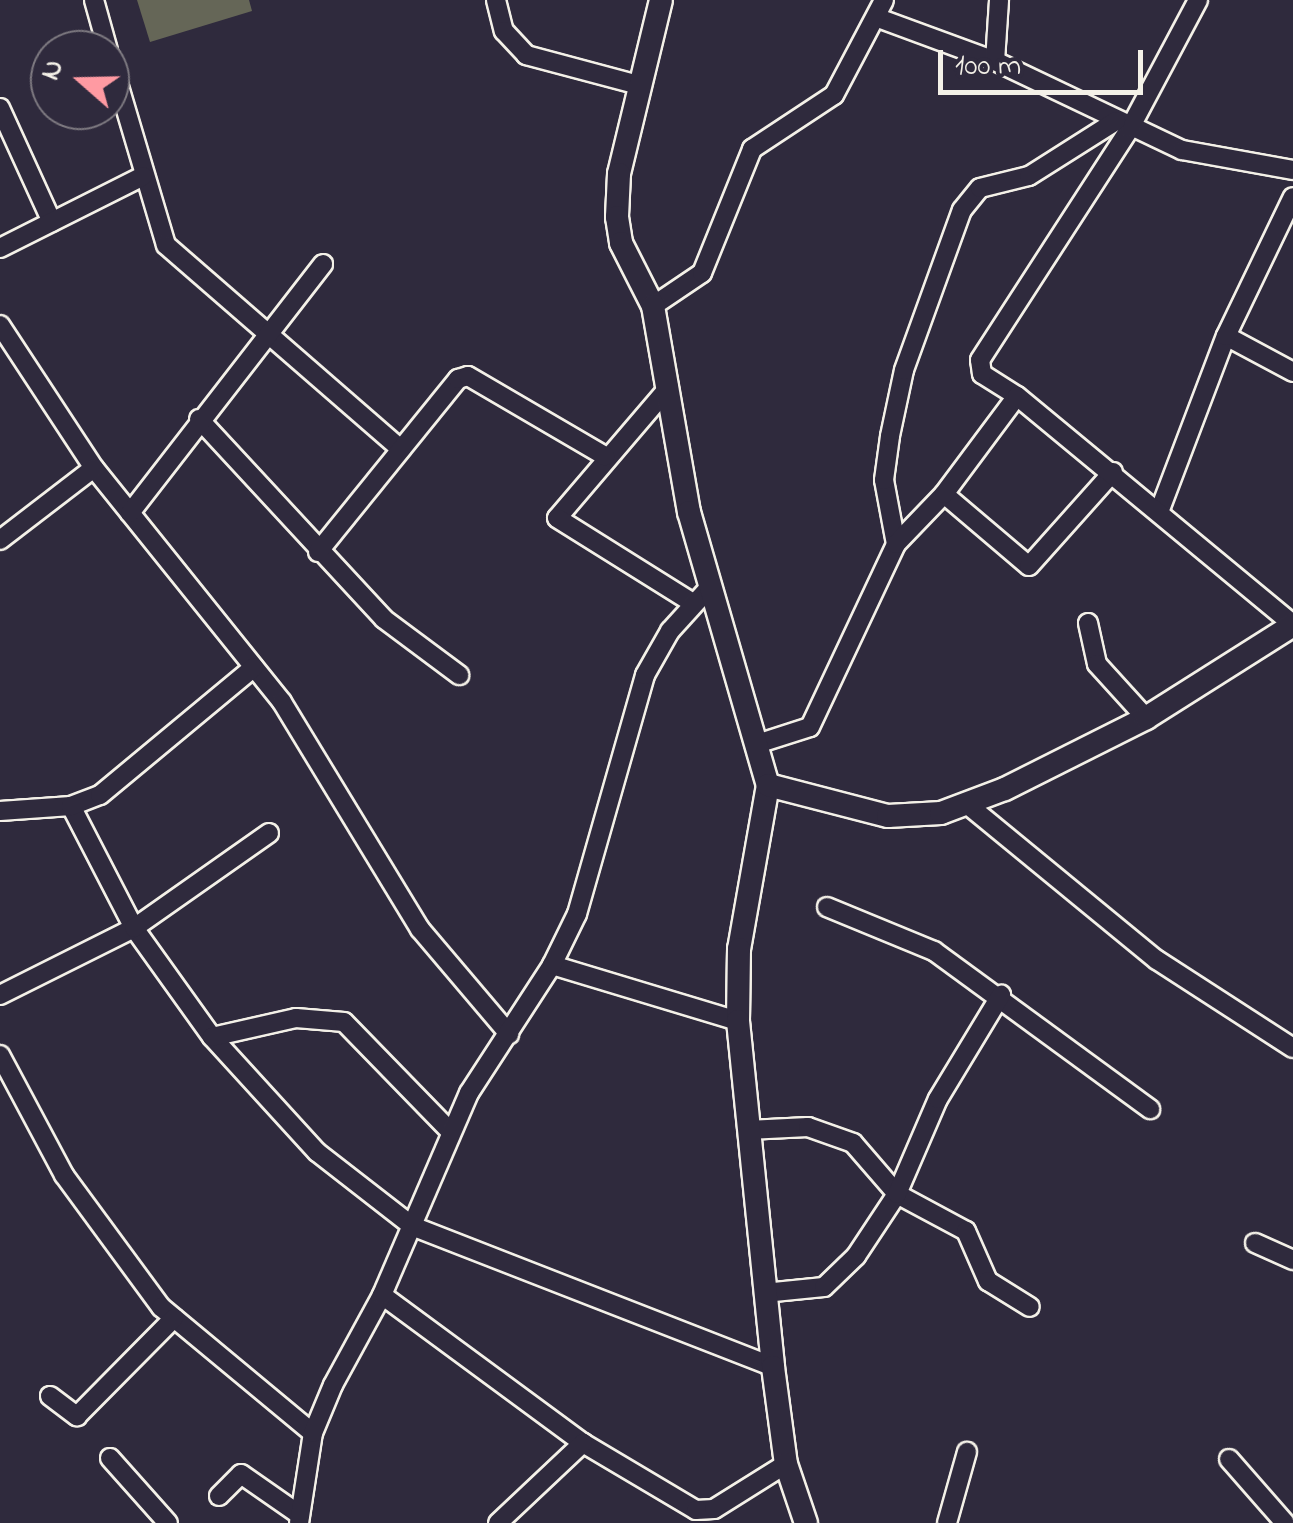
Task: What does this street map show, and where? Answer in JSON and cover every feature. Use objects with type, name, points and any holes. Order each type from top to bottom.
[{"type":"street","points":[[94,0],[102,30]]},
{"type":"street","points":[[496,0],[512,45],[526,55],[640,84]]},
{"type":"street","points":[[661,0],[618,174],[617,217],[621,243],[654,306],[701,596],[760,744],[768,785],[739,949],[738,1021],[764,1293],[786,1464],[806,1523]]},
{"type":"street","points":[[995,61],[998,0]]},
{"type":"street","points":[[768,785],[888,816],[968,804],[1146,718],[1293,625],[1113,472],[1017,396],[982,374],[980,360],[1198,0]]},
{"type":"street","points":[[654,306],[702,273],[752,149],[834,95],[881,9],[1123,124],[1202,156],[1293,170]]},
{"type":"street","points":[[0,108],[52,222]]},
{"type":"street","points":[[896,544],[884,480],[890,436],[904,370],[962,210],[980,188],[1030,176],[1123,124]]},
{"type":"street","points":[[130,129],[166,245],[401,449]]},
{"type":"street","points":[[0,248],[143,176]]},
{"type":"street","points":[[1159,512],[1226,336],[1293,197]]},
{"type":"street","points":[[130,513],[323,264]]},
{"type":"street","points":[[0,325],[94,468],[254,666],[319,756],[356,830],[420,929],[509,1034]]},
{"type":"street","points":[[1226,336],[1293,372]]},
{"type":"street","points":[[318,552],[458,379],[468,376],[605,456]]},
{"type":"street","points":[[669,387],[605,456],[558,520],[701,596]]},
{"type":"street","points":[[760,744],[810,727],[896,544],[944,494],[1017,396]]},
{"type":"street","points":[[200,419],[318,552],[384,619],[459,674]]},
{"type":"street","points":[[0,540],[94,468]]},
{"type":"street","points":[[944,494],[1029,566],[1113,472]]},
{"type":"street","points":[[219,1496],[241,1474],[299,1519],[313,1433],[382,1294],[450,1131],[552,964],[577,914],[646,675],[701,596]]},
{"type":"street","points":[[1088,623],[1096,664],[1146,718]]},
{"type":"street","points":[[0,811],[71,806],[100,795],[254,666]]},
{"type":"street","points":[[968,804],[1157,960],[1293,1048]]},
{"type":"street","points":[[71,806],[134,928],[212,1036],[317,1152],[412,1226],[773,1367]]},
{"type":"street","points":[[0,995],[134,928],[269,832]]},
{"type":"street","points":[[826,907],[934,951],[1001,996],[1150,1109]]},
{"type":"street","points":[[552,964],[738,1021]]},
{"type":"street","points":[[764,1293],[824,1287],[856,1256],[897,1194],[938,1099],[1001,996]]},
{"type":"street","points":[[212,1036],[296,1018],[344,1022],[450,1131]]},
{"type":"street","points":[[0,1055],[64,1175],[174,1318],[313,1433]]},
{"type":"street","points":[[748,1130],[770,1124],[830,1133],[853,1143],[897,1194],[966,1230],[988,1282],[1030,1307]]},
{"type":"street","points":[[1255,1243],[1293,1260]]},
{"type":"street","points":[[382,1294],[583,1443],[704,1511],[786,1464]]},
{"type":"street","points":[[50,1396],[77,1416],[174,1318]]},
{"type":"street","points":[[498,1523],[583,1443]]},
{"type":"street","points":[[947,1523],[968,1452]]},
{"type":"street","points":[[110,1458],[168,1523]]},
{"type":"street","points":[[1229,1459],[1285,1523]]},
{"type":"green space","points":[[137,0],[249,0],[252,11],[150,42]]}]
